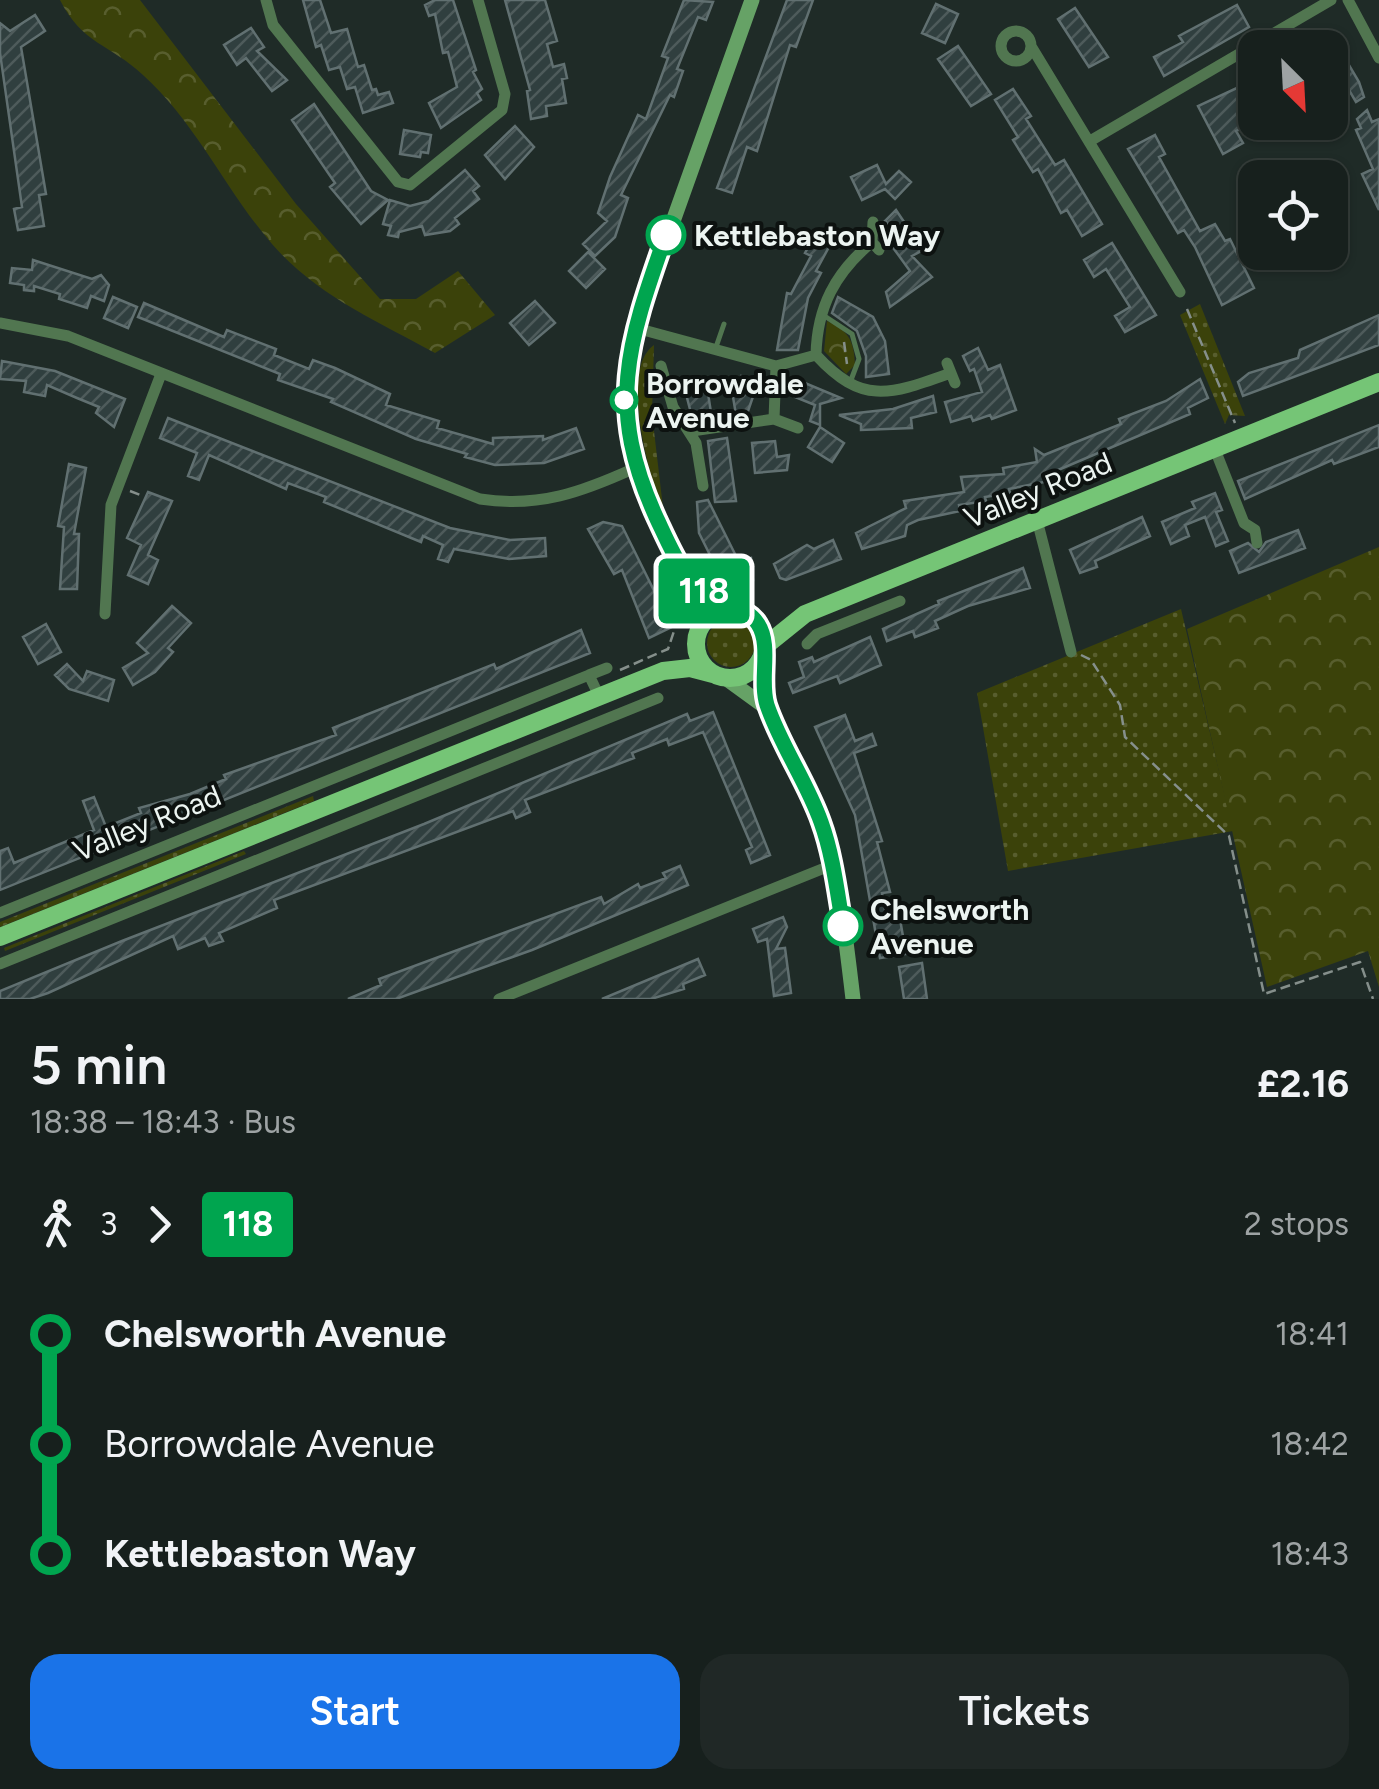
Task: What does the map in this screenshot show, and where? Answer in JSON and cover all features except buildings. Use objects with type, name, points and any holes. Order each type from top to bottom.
[{"type":"main road","points":[[752,0],[636,328],[624,398],[635,468],[685,573],[698,657],[718,676],[768,708]]},
{"type":"main road","name":"Valley Road","points":[[763,650],[811,611],[1379,382]]},
{"type":"main road","points":[[685,573],[712,598],[760,626],[761,679],[768,708],[812,800],[832,865],[854,999]]},
{"type":"main road","points":[[697,634],[714,613],[740,611]]},
{"type":"main road","name":"Valley Road","points":[[740,611],[811,611]]},
{"type":"main road","name":"Valley Road","points":[[663,671],[685,656],[697,634]]},
{"type":"main road","points":[[718,676],[744,675],[763,650]]},
{"type":"main road","name":"Valley Road","points":[[0,937],[599,696],[616,675],[690,668],[718,676]]},
{"type":"street","points":[[266,0],[273,25],[398,182],[410,185],[494,119],[504,103],[478,0]]},
{"type":"street","points":[[1090,141],[1330,0]]},
{"type":"street","points":[[1348,0],[1379,58]]},
{"type":"street","points":[[1031,46],[1180,292]]},
{"type":"street","points":[[816,355],[820,314],[837,279],[875,246],[873,222]]},
{"type":"street","points":[[0,323],[56,332],[480,500],[551,500],[635,468]]},
{"type":"street","points":[[636,328],[776,366],[816,355]]},
{"type":"street","points":[[816,355],[872,392],[892,392],[950,373]]},
{"type":"street","points":[[661,366],[673,407],[692,432],[703,486]]},
{"type":"street","points":[[774,418],[776,366]]},
{"type":"street","points":[[104,614],[111,505],[161,374]]},
{"type":"street","points":[[692,432],[774,418],[798,428]]},
{"type":"street","points":[[1214,447],[1244,523],[1256,537],[1270,527]]},
{"type":"street","points":[[1037,520],[1075,651]]},
{"type":"street","points":[[807,644],[825,631],[895,603],[883,582]]},
{"type":"street","points":[[811,611],[825,631]]},
{"type":"street","points":[[589,675],[599,696]]},
{"type":"street","name":"Valley Road","points":[[0,912],[589,675],[616,675]]},
{"type":"street","points":[[616,675],[636,707]]},
{"type":"street","points":[[0,963],[658,698]]},
{"type":"street","points":[[494,714],[502,735]]},
{"type":"street","points":[[416,770],[425,792]]},
{"type":"street","points":[[315,784],[324,807]]},
{"type":"street","name":"Valley Road","points":[[246,839],[255,860]]},
{"type":"street","points":[[499,999],[832,865]]},
{"type":"lane","points":[[820,314],[852,334],[859,359],[850,381]]},
{"type":"lane","points":[[715,349],[724,324]]},
{"type":"path","points":[[1187,310],[1235,423]]},
{"type":"path","points":[[843,334],[850,381]]},
{"type":"path","points":[[124,488],[143,496]]},
{"type":"path","points":[[616,675],[668,650],[680,614]]},
{"type":"path","points":[[1075,651],[1091,660],[1120,706],[1125,737],[1229,836],[1264,994],[1360,962],[1373,999]]},
{"type":"green space","points":[[60,0],[140,0],[296,204],[380,299],[416,299],[458,271],[495,315],[435,353],[308,278],[272,244],[162,94],[131,65],[87,35]]},
{"type":"green space","points":[[1200,304],[1245,416],[1229,415],[1225,424],[1180,315]]},
{"type":"green space","points":[[827,321],[841,329],[852,343],[855,365],[846,374],[824,351]]},
{"type":"green space","points":[[654,345],[652,414],[664,516],[646,453],[638,401],[644,358]]},
{"type":"green space","points":[[1379,547],[1379,987],[1368,951],[1267,987],[1187,629]]},
{"type":"green space","points":[[1181,609],[1233,831],[1008,871],[977,693]]},
{"type":"green space","points":[[731,619],[748,626],[755,643],[748,660],[731,667],[714,660],[707,643],[714,626]]},
{"type":"green space","points":[[313,796],[314,801],[0,927],[0,922]]},
{"type":"green space","points":[[244,851],[246,854],[5,951],[4,948]]},
{"type":"bus line","name":"118","points":[[666,235],[628,358],[624,398],[635,468],[685,573],[712,598],[744,612],[760,626],[764,647],[761,679],[768,708],[822,823],[843,926]]},
{"type":"place","name":"Kettlebaston Way","points":[[666,235]]},
{"type":"place","name":"Borrowdale Avenue","points":[[624,400]]},
{"type":"place","name":"Chelsworth Avenue","points":[[843,926]]}]
